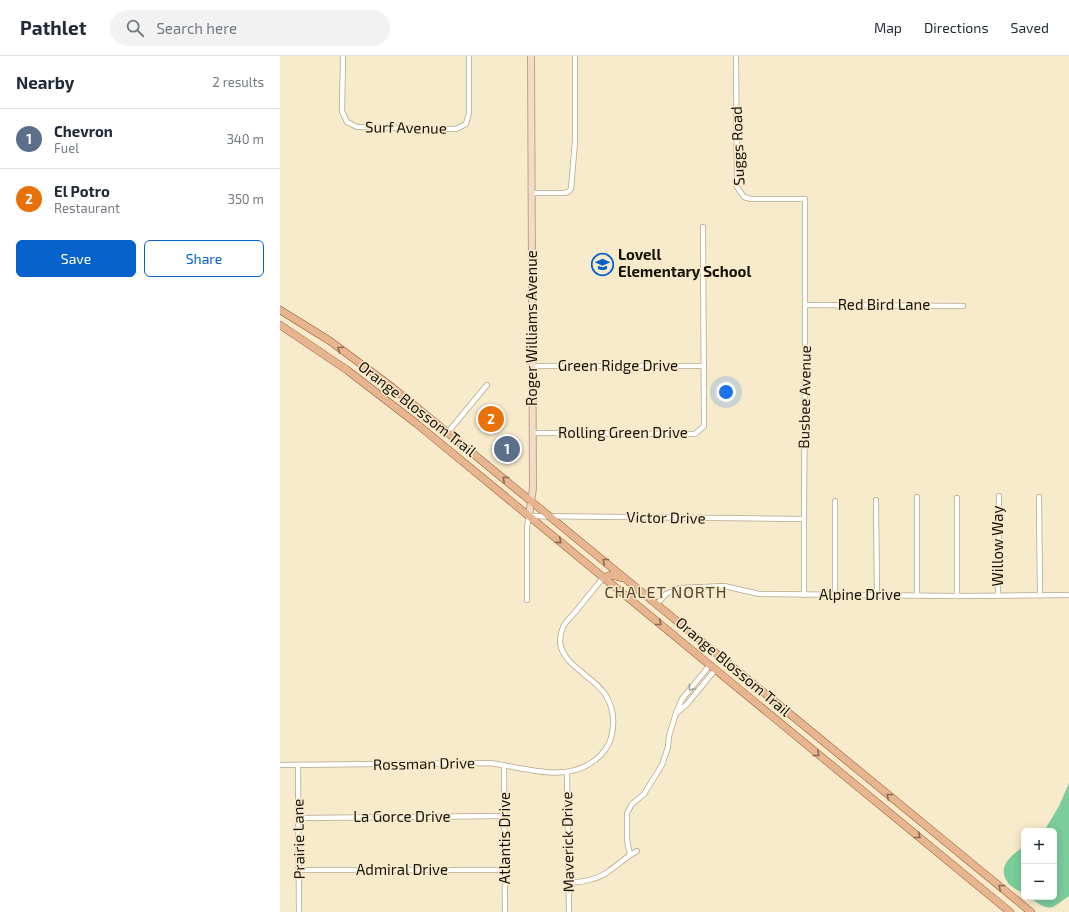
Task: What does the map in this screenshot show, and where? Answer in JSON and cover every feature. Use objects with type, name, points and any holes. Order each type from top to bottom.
[{"type":"main road","name":"Orange Blossom Trail","points":[[280,310],[354,359],[392,387],[1031,912]]},
{"type":"main road","name":"Orange Blossom Trail","points":[[280,325],[347,370],[440,442],[603,578],[1010,912]]},
{"type":"main road","points":[[347,370],[354,359]]},
{"type":"main road","points":[[440,442],[448,432]]},
{"type":"main road","points":[[603,578],[611,575],[627,580]]},
{"type":"main road","points":[[803,742],[811,732]]},
{"type":"street","name":"Surf Avenue","points":[[343,56],[342,111],[347,122],[356,127],[456,129],[466,124],[469,113],[469,56]]},
{"type":"street","name":"Roger Williams Avenue","points":[[527,600],[527,527],[533,488],[531,56]]},
{"type":"street","points":[[531,192],[564,193],[571,189],[575,141],[575,56]]},
{"type":"street","name":"Suggs Road","points":[[736,56],[737,187],[744,197],[750,199],[804,199]]},
{"type":"street","name":"Busbee Avenue","points":[[804,199],[804,595]]},
{"type":"street","name":"Rolling Green Drive","points":[[533,433],[695,434],[704,426],[702,227]]},
{"type":"street","name":"Red Bird Lane","points":[[805,305],[963,306]]},
{"type":"street","name":"Green Ridge Drive","points":[[532,366],[704,366]]},
{"type":"street","points":[[448,432],[487,385]]},
{"type":"street","name":"Willow Way","points":[[998,595],[999,496]]},
{"type":"street","points":[[917,497],[917,594]]},
{"type":"street","points":[[1039,497],[1040,595]]},
{"type":"street","points":[[957,498],[957,596]]},
{"type":"street","points":[[876,500],[877,594]]},
{"type":"street","points":[[835,501],[835,595]]},
{"type":"street","name":"Victor Drive","points":[[529,516],[804,519]]},
{"type":"street","name":"Rossman Drive","points":[[280,765],[489,763],[536,772],[567,772],[582,769],[600,756],[610,742],[613,728],[612,708],[604,694],[593,681],[566,658],[560,644],[563,627],[603,578]]},
{"type":"street","name":"Alpine Drive","points":[[657,604],[666,594],[680,588],[724,586],[759,594],[917,594],[957,596],[1069,595]]},
{"type":"street","points":[[630,855],[627,840],[627,813],[632,804],[644,794],[662,765],[668,747],[669,736],[682,699],[712,667]]},
{"type":"street","points":[[676,713],[688,704],[712,667]]},
{"type":"street","name":"Prairie Lane","points":[[298,765],[300,870],[299,912]]},
{"type":"street","name":"Atlantis Drive","points":[[504,765],[505,912]]},
{"type":"street","name":"Maverick Drive","points":[[567,772],[569,912]]},
{"type":"street","name":"La Gorce Drive","points":[[299,818],[504,816]]},
{"type":"street","points":[[569,883],[584,881],[608,872],[619,862],[637,851]]},
{"type":"street","name":"Admiral Drive","points":[[300,870],[504,870]]},
{"type":"shaded area","points":[[1069,783],[1069,896],[1050,908],[1040,905],[1033,900],[1057,900],[1057,828],[1046,828],[1059,806]]},
{"type":"shaded area","points":[[1021,848],[1021,892],[1008,883],[1004,871],[1010,857]]},
{"type":"place","name":"Lovell Elementary School","points":[[602,264]]},
{"type":"place","name":"El Potro","points":[[491,419]]},
{"type":"place","name":"Chevron","points":[[507,449]]},
{"type":"district","name":"CHALET NORTH","points":[[666,592]]}]
